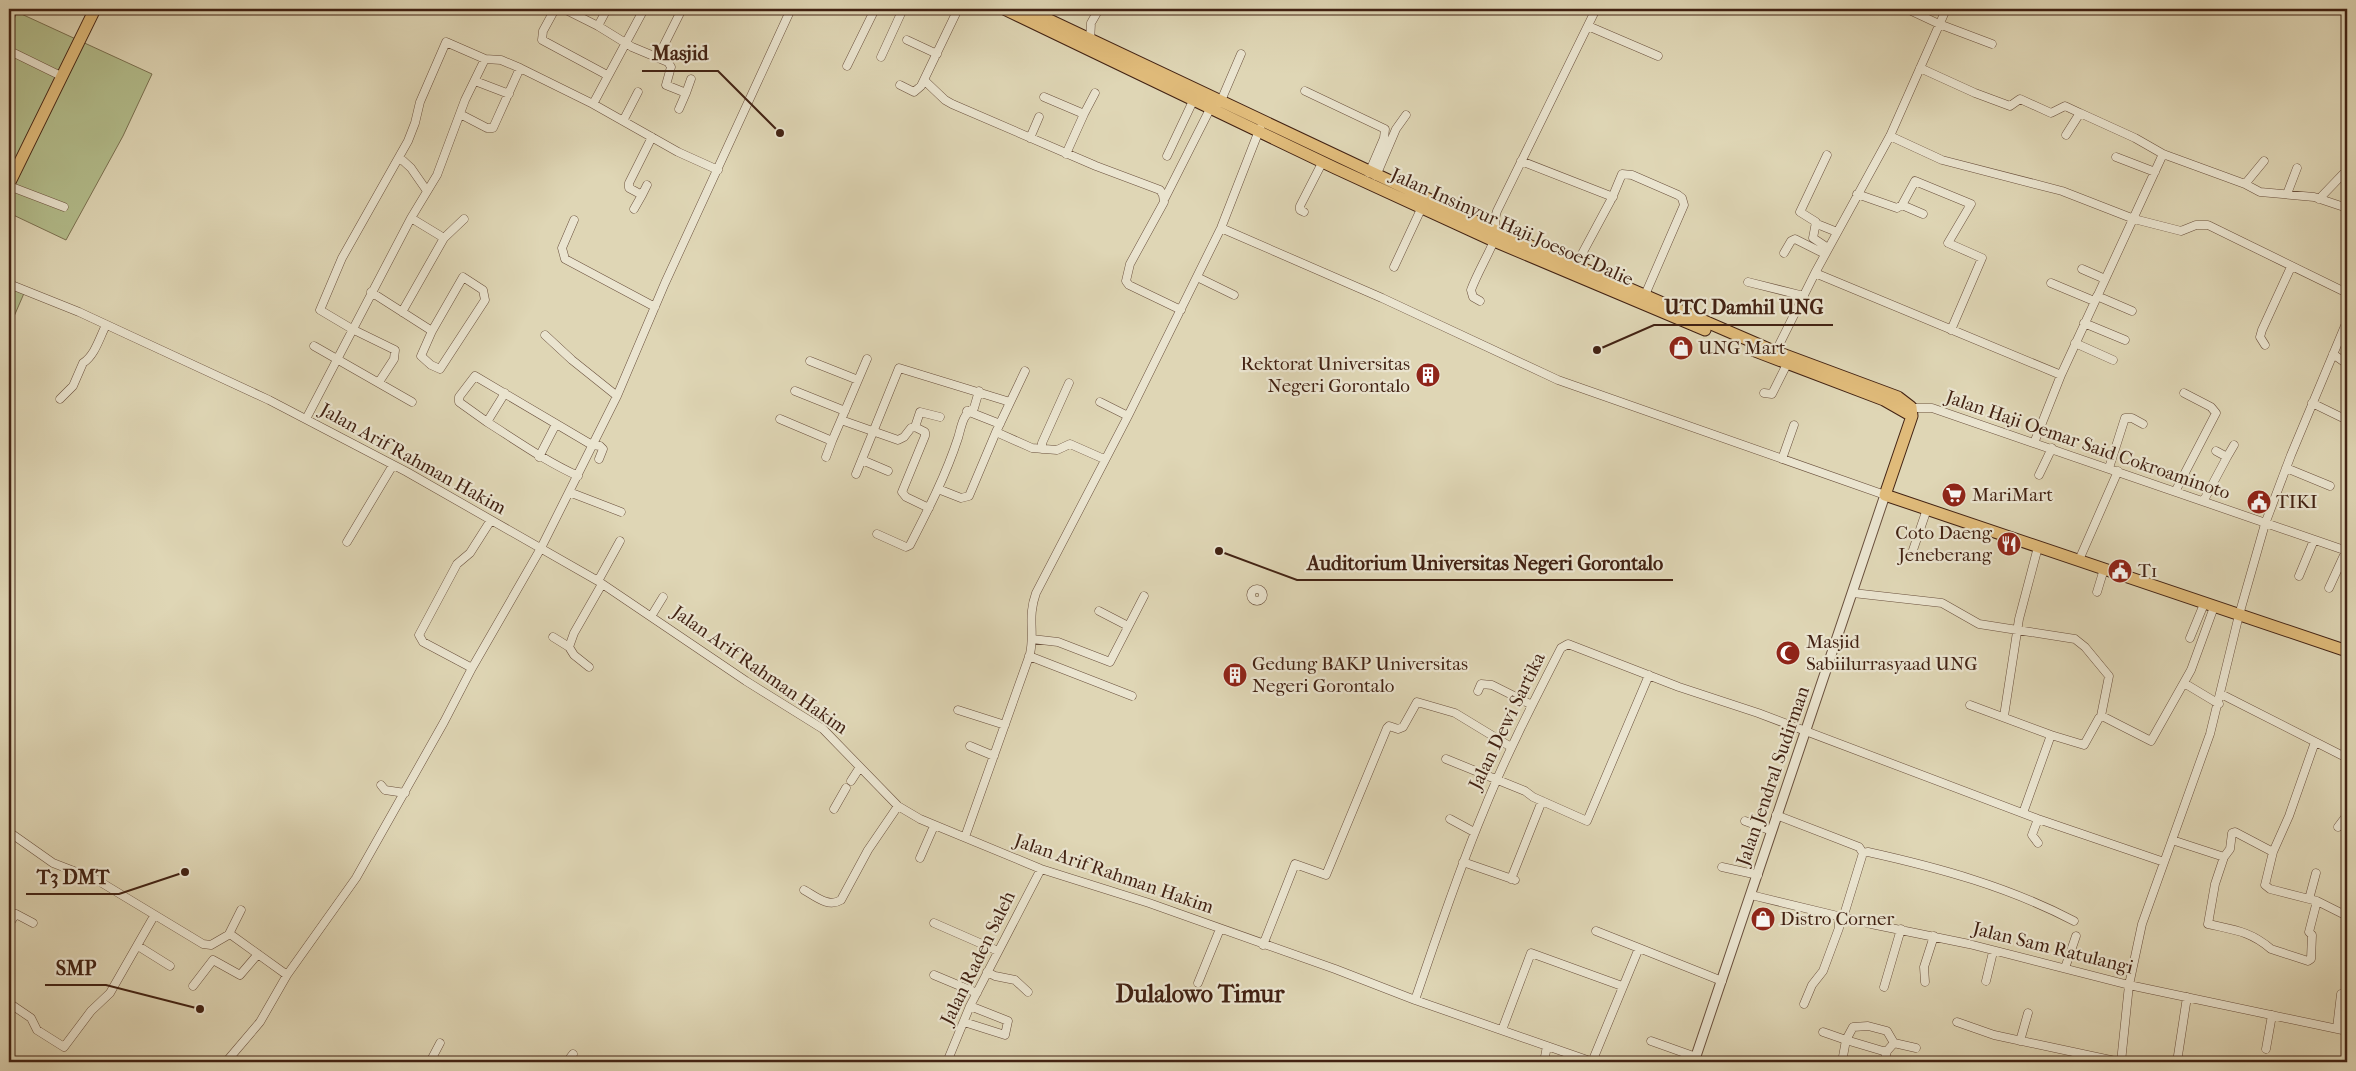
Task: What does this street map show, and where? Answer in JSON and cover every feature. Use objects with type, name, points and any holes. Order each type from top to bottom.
[{"type":"main road","points":[[9,185],[60,76],[95,9]]},
{"type":"main road","name":"Jalan Insinyur Haji Joesoef Dalie","points":[[1004,9],[1220,103],[1322,163],[1422,207],[1771,352],[1886,392],[1906,402],[1909,411]]},
{"type":"main road","name":"Jalan Insinyur Haji Joesoef Dalie","points":[[1026,9],[1210,109],[1260,127],[1373,174],[1494,236],[1576,265],[1645,295],[1771,352],[1787,364],[1909,411]]},
{"type":"main road","name":"Jalan Jendral Sudirman","points":[[1885,495],[1909,411]]},
{"type":"main road","points":[[1885,495],[2347,651]]},
{"type":"street","points":[[555,9],[543,32],[542,40],[607,75]]},
{"type":"street","points":[[598,26],[607,9]]},
{"type":"street","points":[[593,104],[644,9]]},
{"type":"street","points":[[658,56],[682,9]]},
{"type":"street","points":[[239,1062],[228,1060],[260,1022],[287,975],[356,878],[472,668],[541,548],[617,396],[655,307],[792,9]]},
{"type":"street","points":[[847,66],[875,9]]},
{"type":"street","points":[[881,57],[903,9]]},
{"type":"street","points":[[900,85],[910,92],[917,92],[925,81],[958,9]]},
{"type":"street","points":[[1090,45],[1091,22],[1099,9]]},
{"type":"street","points":[[1907,9],[1939,24],[1992,44]]},
{"type":"street","points":[[569,10],[648,54],[658,56],[670,65],[666,85],[686,93]]},
{"type":"street","points":[[1480,301],[1473,297],[1471,290],[1494,236],[1497,211],[1588,26],[1593,10]]},
{"type":"street","points":[[1771,352],[1804,296],[1857,194],[1890,136],[1944,14]]},
{"type":"street","points":[[1588,26],[1658,56]]},
{"type":"street","points":[[907,40],[937,54]]},
{"type":"street","points":[[379,382],[397,353],[393,348],[322,313],[320,308],[342,258],[399,157],[415,123],[420,102],[446,42],[485,59],[501,60],[520,68],[593,104],[694,160],[718,170]]},
{"type":"street","points":[[14,53],[60,76]]},
{"type":"street","points":[[1220,103],[1241,54]]},
{"type":"street","points":[[306,419],[410,218],[437,175],[460,114],[485,59]]},
{"type":"street","points":[[460,114],[488,128],[493,128],[520,68]]},
{"type":"street","points":[[1920,68],[1975,93],[2010,106],[2020,99],[2051,113],[2065,106],[2135,138],[2163,154],[2245,184],[2260,192],[2319,199],[2347,208]]},
{"type":"street","points":[[679,109],[692,78]]},
{"type":"street","points":[[475,81],[509,94]]},
{"type":"street","points":[[925,81],[939,95],[952,104],[1066,154],[1160,190],[1165,198]]},
{"type":"street","points":[[1305,91],[1385,129],[1373,174]]},
{"type":"street","points":[[623,121],[638,92]]},
{"type":"street","points":[[1066,154],[1084,114],[1096,93]]},
{"type":"street","points":[[1044,97],[1084,114]]},
{"type":"street","points":[[1167,156],[1193,101]]},
{"type":"street","points":[[1181,310],[1129,285],[1126,281],[1130,264],[1210,109]]},
{"type":"street","points":[[2066,134],[2080,113]]},
{"type":"street","points":[[1373,174],[1396,129],[1406,115]]},
{"type":"street","points":[[1030,138],[1039,117]]},
{"type":"street","points":[[965,837],[1030,656],[1032,639],[1030,620],[1036,593],[1128,416],[1221,228],[1260,127]]},
{"type":"street","points":[[1890,136],[1942,160],[2062,191],[2134,219],[2181,232],[2196,225],[2208,225],[2347,293]]},
{"type":"street","points":[[642,195],[629,186],[652,137]]},
{"type":"street","points":[[2034,443],[2095,298],[2134,219],[2163,154]]},
{"type":"street","points":[[1827,155],[1800,209],[1801,213],[1816,224],[1837,232]]},
{"type":"street","points":[[399,157],[411,168],[428,191]]},
{"type":"street","points":[[2116,157],[2155,172]]},
{"type":"street","points":[[1521,161],[1613,197]]},
{"type":"street","points":[[2245,184],[2264,161]]},
{"type":"street","points":[[1304,212],[1300,210],[1300,206],[1322,163]]},
{"type":"street","points":[[2287,194],[2297,168]]},
{"type":"street","points":[[1576,265],[1613,197],[1622,174],[1626,173],[1678,195],[1684,202],[1684,210],[1645,295]]},
{"type":"street","points":[[2319,199],[2344,174]]},
{"type":"street","points":[[1857,194],[1897,208],[1902,205],[1915,181],[1971,204],[1948,244],[1982,258],[1951,330]]},
{"type":"street","points":[[9,185],[64,207]]},
{"type":"street","points":[[634,209],[647,185]]},
{"type":"street","points":[[1902,205],[1923,214]]},
{"type":"street","points":[[1394,267],[1422,207]]},
{"type":"street","points":[[410,218],[444,238]]},
{"type":"street","points":[[402,312],[444,238],[464,219]]},
{"type":"street","points":[[574,220],[562,248],[565,259],[655,307]]},
{"type":"street","points":[[1816,224],[1813,238],[1827,251]]},
{"type":"street","points":[[1221,228],[1382,298],[1558,380],[1885,495]]},
{"type":"street","points":[[1784,254],[1791,241],[1795,240],[1827,251]]},
{"type":"street","points":[[2265,345],[2260,337],[2262,330],[2292,267]]},
{"type":"street","points":[[2082,269],[2105,279]]},
{"type":"street","points":[[1815,273],[2061,375]]},
{"type":"street","points":[[463,277],[466,277],[483,290],[485,300],[440,370],[421,356],[432,331],[463,277]]},
{"type":"street","points":[[1197,277],[1234,295]]},
{"type":"street","points":[[1748,282],[1804,296]]},
{"type":"street","points":[[2050,283],[2132,312]]},
{"type":"street","name":"Jalan Arif Rahman Hakim","points":[[9,284],[79,312],[306,419],[393,465],[541,548],[652,615],[746,681],[823,729],[898,806],[934,826],[1041,869],[1335,969],[1415,1000],[1592,1062]]},
{"type":"street","points":[[371,292],[432,331]]},
{"type":"street","points":[[1957,1022],[1986,1033],[2121,1062],[2129,985],[2142,924],[2210,734],[2219,704],[2239,615],[2265,524],[2312,403],[2347,321]]},
{"type":"street","points":[[2084,323],[2125,340]]},
{"type":"street","points":[[60,399],[73,386],[83,363],[93,353],[106,325]]},
{"type":"street","points":[[545,335],[572,360],[617,396]]},
{"type":"street","points":[[2075,343],[2114,360]]},
{"type":"street","points":[[314,346],[412,402]]},
{"type":"street","points":[[2333,354],[2347,364]]},
{"type":"street","points":[[826,457],[867,359]]},
{"type":"street","points":[[810,361],[858,380]]},
{"type":"street","points":[[73,362],[83,363]]},
{"type":"street","points":[[1764,393],[1772,394],[1787,364]]},
{"type":"street","points":[[856,474],[900,367],[1010,402]]},
{"type":"street","points":[[938,489],[961,498],[969,496],[1025,371]]},
{"type":"street","points":[[578,476],[539,457],[520,442],[461,404],[459,397],[475,376],[592,445],[600,446],[603,449],[599,460]]},
{"type":"street","points":[[1042,449],[1042,443],[1070,383]]},
{"type":"street","points":[[795,391],[845,411]]},
{"type":"street","points":[[877,534],[908,546],[938,489],[968,411],[974,408],[979,391]]},
{"type":"street","points":[[487,422],[505,393]]},
{"type":"street","points":[[2176,490],[2216,412],[2211,407],[2184,393]]},
{"type":"street","points":[[1100,402],[1128,416]]},
{"type":"street","points":[[2312,403],[2347,420]]},
{"type":"street","name":"Jalan Haji Oemar Said Cokroaminoto","points":[[1909,411],[1932,408],[2176,490],[2265,524],[2346,551]]},
{"type":"street","points":[[968,411],[1027,446],[1042,449],[1060,449],[1070,444],[1104,460]]},
{"type":"street","points":[[841,420],[901,440],[910,429],[915,427],[920,412],[940,417]]},
{"type":"street","points":[[2109,468],[2124,420],[2129,418],[2143,424]]},
{"type":"street","points":[[780,419],[832,441]]},
{"type":"street","points":[[539,457],[556,424]]},
{"type":"street","points":[[1782,459],[1794,425]]},
{"type":"street","points":[[915,427],[925,432],[926,436],[902,492],[906,497],[929,508]]},
{"type":"street","points":[[2204,500],[2234,445]]},
{"type":"street","points":[[2039,474],[2052,448]]},
{"type":"street","points":[[2216,451],[2227,457]]},
{"type":"street","points":[[862,460],[888,471]]},
{"type":"street","points":[[348,542],[393,465]]},
{"type":"street","points":[[2286,468],[2330,486]]},
{"type":"street","points":[[2079,560],[2118,471]]},
{"type":"street","points":[[570,492],[621,512]]},
{"type":"street","name":"Jalan Jendral Sudirman","points":[[1695,1060],[1885,495]]},
{"type":"street","points":[[1913,550],[1926,509]]},
{"type":"street","points":[[472,668],[423,642],[419,635],[457,564],[470,553],[491,520]]},
{"type":"street","points":[[2299,576],[2314,540]]},
{"type":"street","points":[[569,646],[620,541]]},
{"type":"street","points":[[2004,716],[2024,597],[2038,547]]},
{"type":"street","points":[[2329,588],[2346,551]]},
{"type":"street","points":[[2097,592],[2104,569]]},
{"type":"street","points":[[1853,593],[1942,603],[1951,606],[1961,615],[1979,624],[2075,639],[2085,647],[2109,676],[2101,716],[2084,745],[1970,705]]},
{"type":"street","points":[[1032,639],[1058,642],[1110,662],[1144,596]]},
{"type":"street","points":[[652,615],[663,597]]},
{"type":"street","points":[[2101,716],[2150,741],[2184,683],[2200,648],[2209,605]]},
{"type":"street","points":[[2190,638],[2209,605]]},
{"type":"street","points":[[1099,611],[1128,626]]},
{"type":"street","points":[[553,637],[569,646],[574,655],[590,667]]},
{"type":"street","name":"Jalan Dewi Sartika","points":[[1415,1000],[1474,832],[1496,780],[1561,648],[1568,644],[1679,687],[1758,713],[1806,733],[2038,819],[2164,862]]},
{"type":"street","points":[[1030,656],[1132,696]]},
{"type":"street","points":[[1446,759],[1526,791],[1542,801],[1587,820],[1649,675]]},
{"type":"street","points":[[2184,683],[2219,704]]},
{"type":"street","points":[[1478,691],[1481,684],[1487,684],[1532,705]]},
{"type":"street","points":[[2221,694],[2347,758]]},
{"type":"street","points":[[1263,945],[1295,864],[1326,875],[1387,728],[1389,726],[1398,729],[1403,728],[1417,702],[1455,713],[1511,747]]},
{"type":"street","points":[[958,710],[1006,725]]},
{"type":"street","points":[[2023,813],[2051,735]]},
{"type":"street","points":[[2315,742],[2274,852],[2265,885],[2270,889],[2317,901],[2347,916]]},
{"type":"street","points":[[970,746],[994,756]]},
{"type":"street","points":[[834,809],[860,767]]},
{"type":"street","points":[[381,785],[385,790],[405,792]]},
{"type":"street","points":[[1463,862],[1514,880],[1542,801]]},
{"type":"street","points":[[804,890],[826,902],[836,903],[840,900],[868,850],[898,806]]},
{"type":"street","points":[[2338,827],[2347,815]]},
{"type":"street","points":[[1776,816],[1859,847],[1863,853]]},
{"type":"street","points":[[1450,819],[1474,832]]},
{"type":"street","points":[[2038,819],[2032,835],[2038,843]]},
{"type":"street","points":[[1745,821],[1772,831]]},
{"type":"street","points":[[920,858],[934,826]]},
{"type":"street","points":[[9,832],[53,863],[97,880],[202,944],[211,945],[228,934],[242,910]]},
{"type":"street","points":[[2274,852],[2235,832],[2232,836],[2230,849],[2224,857],[2214,884],[2208,924],[2242,930],[2267,944],[2271,949],[2308,961],[2311,959],[2312,935],[2309,932],[2317,901]]},
{"type":"street","points":[[2172,840],[2224,857]]},
{"type":"street","points":[[1863,853],[1868,852],[1951,872],[2022,896],[2074,921]]},
{"type":"street","points":[[1804,1004],[1812,985],[1823,971],[1863,853]]},
{"type":"street","points":[[1722,867],[1758,875]]},
{"type":"street","name":"Jalan Raden Saleh","points":[[947,1062],[970,1006],[1041,869]]},
{"type":"street","points":[[2308,899],[2316,873]]},
{"type":"street","name":"Jalan Sam Ratulangi","points":[[1751,895],[1841,917],[1934,936],[2129,985],[2347,1031]]},
{"type":"street","points":[[9,924],[16,914],[33,923]]},
{"type":"street","points":[[9,1003],[31,1018],[37,1030],[58,1045],[64,1047],[91,1011],[110,993],[154,916]]},
{"type":"street","points":[[934,923],[998,951]]},
{"type":"street","points":[[1198,983],[1220,929]]},
{"type":"street","points":[[1884,987],[1901,929]]},
{"type":"street","points":[[1596,931],[1722,981]]},
{"type":"street","points":[[228,934],[287,975]]},
{"type":"street","points":[[1925,982],[1924,967],[1934,936]]},
{"type":"street","points":[[2065,968],[2076,936]]},
{"type":"street","points":[[138,946],[170,966]]},
{"type":"street","points":[[1592,1062],[1639,948]]},
{"type":"street","points":[[1986,981],[1993,952]]},
{"type":"street","points":[[1502,1030],[1531,953],[1622,986]]},
{"type":"street","points":[[193,986],[213,960],[240,975],[258,954]]},
{"type":"street","points":[[987,972],[995,976],[1015,980],[1028,992]]},
{"type":"street","points":[[934,975],[977,993]]},
{"type":"street","points":[[2336,1028],[2341,994]]},
{"type":"street","points":[[2177,1062],[2188,997]]},
{"type":"street","points":[[964,1022],[1005,1035],[1008,1021],[970,1006]]},
{"type":"street","points":[[2020,1041],[2028,1013]]},
{"type":"street","points":[[2266,1049],[2272,1016]]},
{"type":"street","points":[[1842,1062],[1846,1040],[1854,1027],[1868,1026],[1886,1031],[1894,1043],[1916,1048]]},
{"type":"street","points":[[1823,1032],[1887,1051]]},
{"type":"street","points":[[1651,1041],[1695,1060]]},
{"type":"street","points":[[430,1062],[440,1042]]},
{"type":"street","points":[[1884,1062],[1887,1051],[1894,1043]]},
{"type":"street","points":[[1544,1062],[1547,1046]]},
{"type":"street","points":[[567,1062],[573,1054]]},
{"type":"green space","points":[[17,12],[152,74],[123,136],[66,240],[9,213],[9,31]]},
{"type":"green space","points":[[9,285],[25,291],[9,328]]},
{"type":"place","name":"Masjid","points":[[780,133]]},
{"type":"place","name":"UNG Mart","points":[[1681,348]]},
{"type":"place","name":"UTC Damhil UNG","points":[[1597,350]]},
{"type":"place","name":"Rektorat Universitas Negeri Gorontalo","points":[[1428,375]]},
{"type":"place","name":"MariMart","points":[[1954,495]]},
{"type":"place","name":"TIKI","points":[[2259,502]]},
{"type":"place","name":"Coto Daeng Jeneberang","points":[[2009,544]]},
{"type":"place","name":"Auditorium Universitas Negeri Gorontalo","points":[[1219,551]]},
{"type":"place","name":"T1","points":[[2120,571]]},
{"type":"place","name":"Masjid Sabiilurrasyaad UNG","points":[[1788,653]]},
{"type":"place","name":"Gedung BAKP Universitas Negeri Gorontalo","points":[[1235,675]]},
{"type":"place","name":"T3 DMT","points":[[185,872]]},
{"type":"place","name":"Distro Corner","points":[[1763,919]]},
{"type":"place","name":"SMP","points":[[200,1009]]},
{"type":"district","name":"Dulalowo Timur","points":[[1200,994]]}]
